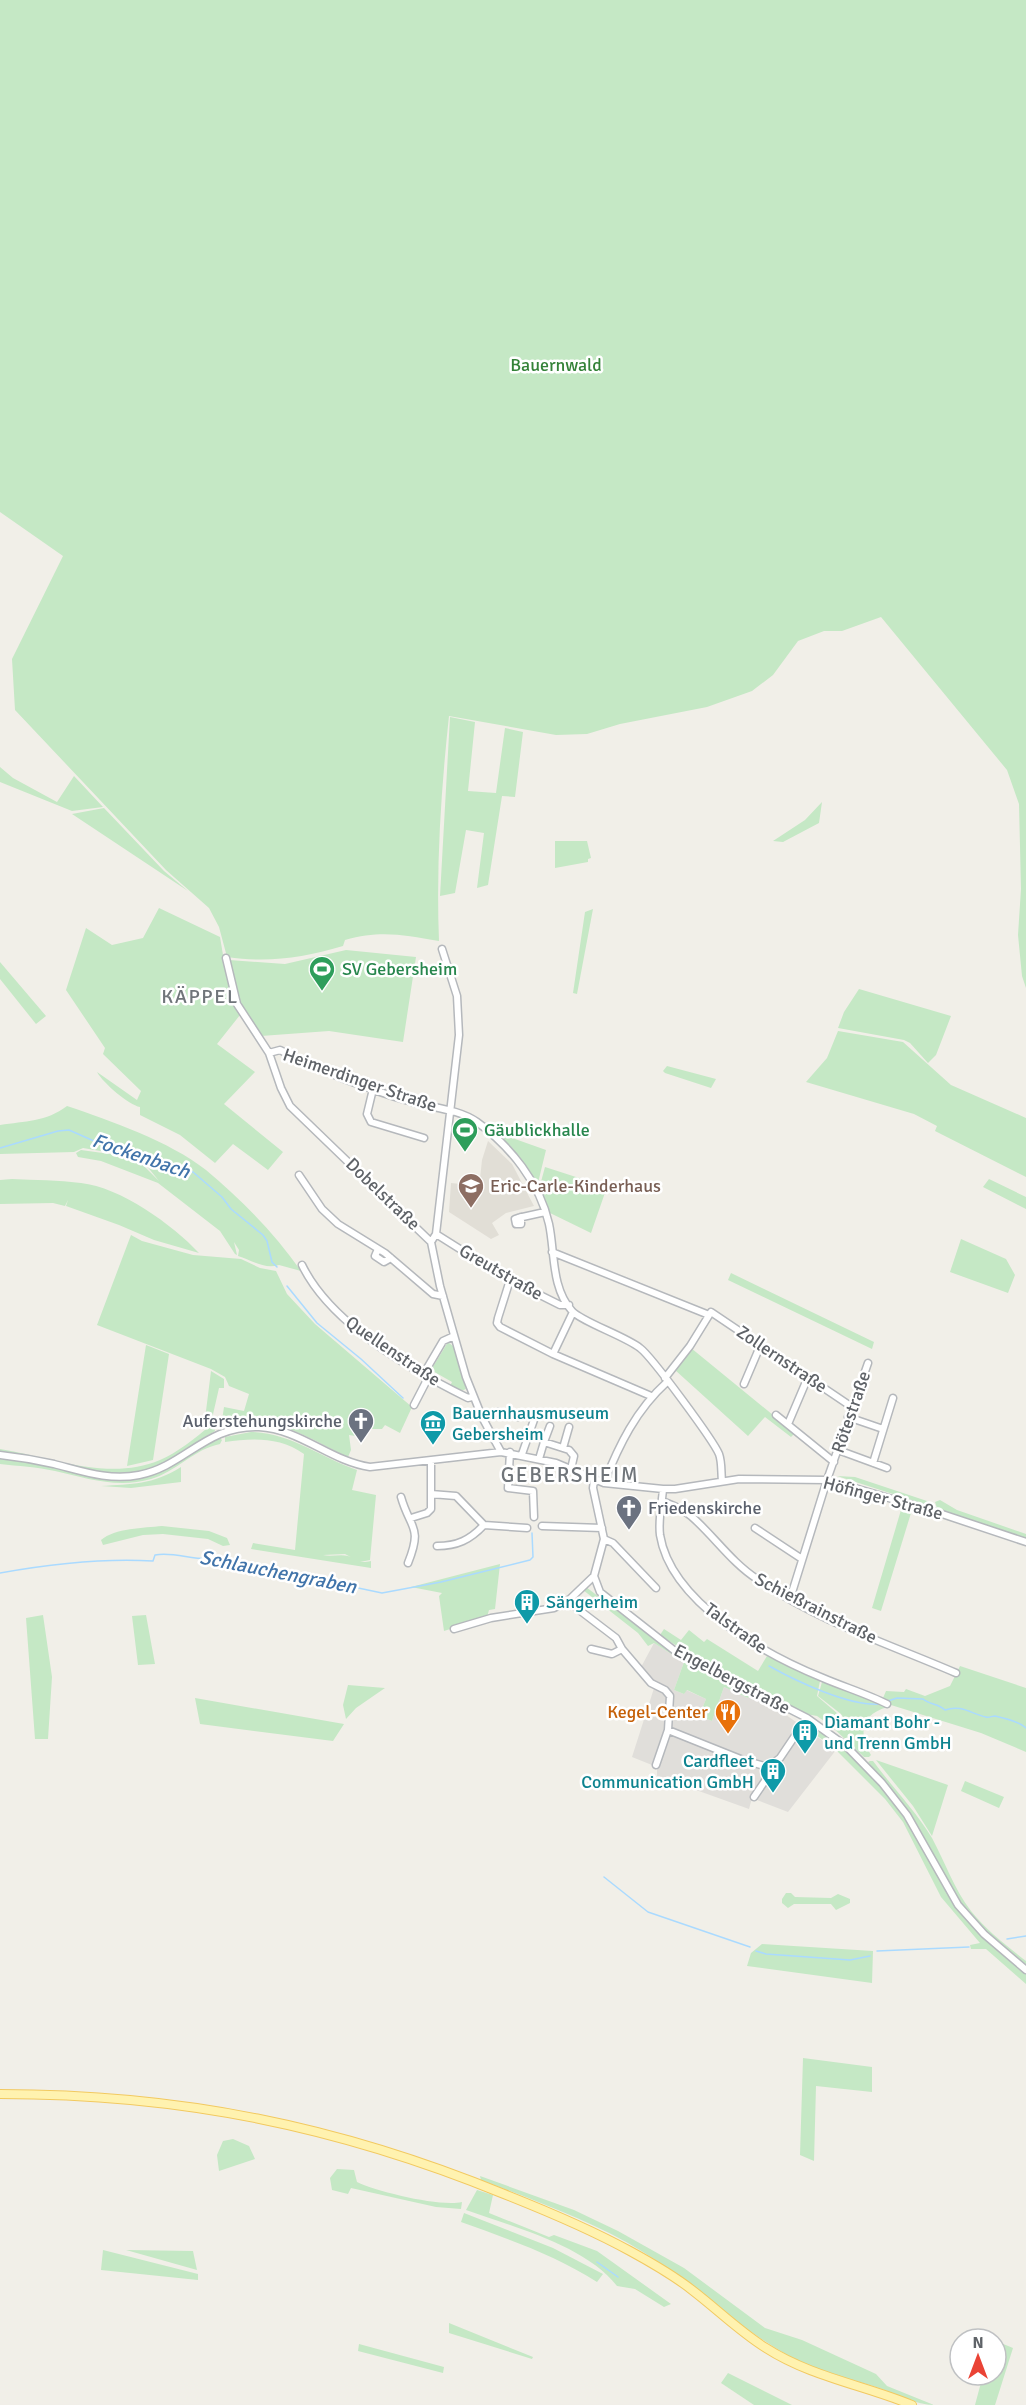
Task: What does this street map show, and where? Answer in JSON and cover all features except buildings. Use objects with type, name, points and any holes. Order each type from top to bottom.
[{"type":"main road","points":[[0,2094],[121,2098],[213,2109],[277,2121],[408,2158],[544,2210],[629,2250],[692,2290],[764,2348],[802,2368],[912,2405]]},
{"type":"street","points":[[431,1242],[436,1234],[451,1112],[459,1015],[455,987],[442,949]]},
{"type":"street","name":"Dobelstraße","points":[[226,958],[237,1004],[269,1053],[290,1106],[431,1242],[443,1296],[472,1397],[501,1452]]},
{"type":"street","name":"Heimerdinger Straße","points":[[269,1053],[280,1050],[304,1062],[374,1089],[473,1120],[493,1134],[524,1169],[545,1212],[557,1280],[568,1305],[573,1312],[640,1348],[650,1356],[718,1452],[722,1481]]},
{"type":"street","points":[[374,1089],[367,1114],[371,1122],[424,1138]]},
{"type":"street","points":[[298,1175],[321,1209],[338,1224],[378,1249],[375,1256],[384,1262],[391,1258],[433,1294],[443,1296]]},
{"type":"street","points":[[521,1217],[545,1212]]},
{"type":"street","name":"Greutstraße","points":[[436,1234],[510,1280],[560,1305],[568,1305]]},
{"type":"street","name":"Zollernstraße","points":[[552,1252],[710,1314],[761,1344],[852,1407]]},
{"type":"street","name":"Quellenstraße","points":[[302,1265],[317,1290],[355,1328],[425,1376],[468,1398],[472,1397]]},
{"type":"street","points":[[510,1280],[497,1323],[500,1327],[553,1354],[651,1396]]},
{"type":"street","points":[[553,1354],[573,1312]]},
{"type":"street","points":[[604,1483],[613,1460],[632,1425],[651,1396],[666,1380],[710,1314]]},
{"type":"street","points":[[414,1405],[425,1376],[443,1341],[454,1336]]},
{"type":"street","points":[[744,1384],[761,1344]]},
{"type":"street","name":"Rötestraße","points":[[790,1599],[827,1480],[868,1363]]},
{"type":"street","points":[[788,1424],[808,1377]]},
{"type":"street","points":[[873,1463],[893,1398]]},
{"type":"street","points":[[482,1417],[498,1412],[518,1417]]},
{"type":"street","points":[[776,1415],[834,1462]]},
{"type":"street","points":[[522,1455],[535,1417]]},
{"type":"street","points":[[849,1417],[884,1429]]},
{"type":"street","points":[[538,1459],[550,1426]]},
{"type":"street","points":[[564,1448],[569,1427]]},
{"type":"street","name":"Höfinger Straße","points":[[0,1455],[38,1460],[101,1476],[126,1477],[159,1469],[206,1440],[239,1428],[268,1428],[309,1442],[351,1463],[370,1467],[510,1452],[571,1469],[604,1483],[663,1489],[722,1481],[778,1478],[827,1480],[920,1506],[1026,1542]]},
{"type":"street","points":[[544,1442],[564,1448],[574,1456],[571,1469]]},
{"type":"street","points":[[838,1450],[887,1468]]},
{"type":"street","points":[[510,1452],[508,1488],[533,1491],[534,1517]]},
{"type":"street","points":[[411,1518],[429,1512],[431,1462]]},
{"type":"street","points":[[454,1629],[491,1618],[554,1608],[570,1599],[594,1576],[604,1539],[592,1488],[594,1480]]},
{"type":"street","name":"Talstraße","points":[[663,1489],[660,1533],[663,1545],[677,1575],[691,1593],[753,1644],[823,1678],[884,1703]]},
{"type":"street","points":[[431,1494],[456,1496],[484,1526]]},
{"type":"street","points":[[401,1497],[411,1518],[416,1540],[408,1563]]},
{"type":"street","name":"Schießrainstraße","points":[[662,1501],[689,1514],[733,1561],[756,1580],[859,1634],[956,1674]]},
{"type":"street","points":[[437,1546],[454,1546],[484,1526],[527,1528]]},
{"type":"street","points":[[542,1526],[602,1528]]},
{"type":"street","points":[[755,1528],[802,1559]]},
{"type":"street","points":[[604,1539],[613,1544],[656,1588]]},
{"type":"street","name":"Engelbergstraße","points":[[594,1576],[600,1592],[675,1651],[807,1718],[846,1746],[876,1775],[907,1815],[949,1892],[972,1922],[1026,1970]]},
{"type":"street","points":[[570,1599],[616,1638],[622,1649],[651,1683],[665,1690],[670,1696],[668,1730],[656,1765]]},
{"type":"street","points":[[591,1649],[612,1654],[622,1649]]},
{"type":"street","points":[[768,1767],[780,1758],[807,1718]]},
{"type":"street","points":[[668,1730],[751,1763],[768,1767]]},
{"type":"street","points":[[754,1797],[769,1775],[768,1767]]},
{"type":"shaded area","points":[[488,1141],[512,1164],[534,1206],[506,1213],[492,1223],[499,1235],[491,1239],[449,1212],[451,1183],[481,1186],[482,1160]]},
{"type":"shaded area","points":[[654,1643],[684,1662],[674,1690],[684,1694],[686,1690],[706,1699],[699,1716],[712,1721],[724,1687],[748,1698],[750,1694],[769,1703],[836,1750],[788,1812],[752,1798],[749,1809],[657,1776],[657,1767],[632,1757],[655,1685],[640,1669]]},
{"type":"green space","name":"Bauernwald","points":[[0,0],[1026,0],[1026,988],[1022,976],[1018,935],[1021,889],[1019,804],[1007,770],[881,617],[842,631],[824,631],[798,641],[773,675],[752,691],[707,707],[620,724],[587,734],[556,735],[449,716],[440,828],[439,941],[381,934],[345,940],[343,946],[313,954],[257,960],[227,957],[219,927],[209,908],[166,870],[15,710],[12,659],[63,556],[0,512]]},
{"type":"green space","points":[[450,717],[475,722],[468,791],[496,793],[505,728],[523,732],[515,797],[502,796],[488,885],[477,888],[484,833],[466,830],[455,893],[440,896]]},
{"type":"green space","points":[[0,767],[13,778],[57,802],[74,776],[103,807],[72,811],[0,782]]},
{"type":"green space","points":[[822,802],[819,823],[783,842],[773,841],[805,820]]},
{"type":"green space","points":[[104,808],[164,871],[188,891],[72,814]]},
{"type":"green space","points":[[555,841],[587,841],[591,858],[588,862],[555,868]]},
{"type":"green space","points":[[159,908],[220,937],[227,979],[240,1015],[217,1044],[255,1072],[224,1104],[283,1152],[268,1170],[233,1144],[215,1163],[180,1135],[140,1115],[140,1107],[117,1093],[97,1072],[137,1100],[141,1091],[103,1054],[105,1048],[66,990],[86,928],[112,945],[143,938]]},
{"type":"green space","points":[[593,909],[577,994],[573,993],[585,912]]},
{"type":"green space","name":"SV Gebersheim","points":[[346,950],[416,957],[403,1042],[329,1031],[261,1036],[240,1007],[229,960],[285,964]]},
{"type":"green space","points":[[0,962],[46,1016],[36,1024],[0,979]]},
{"type":"green space","points":[[859,989],[951,1016],[936,1055],[928,1063],[910,1043],[904,1040],[838,1028],[844,1012]]},
{"type":"green space","points":[[838,1031],[903,1042],[951,1085],[1026,1118],[1026,1177],[935,1131],[937,1126],[914,1114],[806,1082],[827,1058]]},
{"type":"green space","points":[[667,1066],[716,1079],[711,1088],[665,1073],[663,1071]]},
{"type":"green space","points":[[67,1106],[157,1141],[206,1170],[269,1230],[301,1271],[279,1265],[263,1265],[238,1256],[239,1250],[234,1242],[237,1255],[220,1231],[158,1183],[101,1161],[78,1157],[76,1153],[81,1150],[117,1155],[144,1166],[159,1181],[146,1165],[118,1154],[83,1148],[74,1152],[0,1154],[0,1125],[43,1118]]},
{"type":"green space","points":[[498,1133],[546,1150],[537,1187],[519,1156]]},
{"type":"green space","points":[[545,1167],[607,1187],[591,1233],[550,1213],[539,1189]]},
{"type":"green space","points":[[989,1179],[1026,1197],[1026,1209],[983,1187]]},
{"type":"green space","points":[[0,1180],[81,1183],[112,1192],[161,1220],[199,1253],[154,1240],[66,1206],[68,1200],[65,1206],[53,1203],[0,1204]]},
{"type":"green space","points":[[131,1235],[142,1241],[193,1255],[241,1259],[260,1268],[276,1271],[287,1294],[315,1324],[412,1407],[400,1433],[385,1425],[382,1429],[366,1429],[362,1437],[349,1435],[351,1450],[348,1457],[298,1433],[277,1426],[225,1425],[222,1420],[224,1407],[244,1411],[249,1394],[229,1386],[225,1377],[211,1369],[97,1325]]},
{"type":"green space","points":[[961,1239],[1006,1259],[1015,1275],[1008,1293],[950,1272]]},
{"type":"green space","points":[[731,1273],[874,1342],[872,1349],[728,1280]]},
{"type":"green space","points":[[448,1342],[454,1347],[466,1389],[461,1391],[450,1386],[452,1382],[431,1370]]},
{"type":"green space","points":[[146,1345],[169,1354],[153,1460],[127,1466]]},
{"type":"green space","points":[[691,1348],[795,1433],[791,1437],[765,1417],[748,1436],[675,1370]]},
{"type":"green space","points":[[211,1371],[224,1379],[224,1388],[219,1388],[211,1423],[204,1427]]},
{"type":"green space","points":[[210,1426],[214,1427],[215,1431],[157,1467],[131,1473],[108,1474],[46,1459],[100,1468],[121,1469],[141,1466],[173,1453]]},
{"type":"green space","points":[[251,1432],[266,1433],[293,1441],[357,1470],[352,1490],[376,1495],[370,1560],[361,1562],[371,1561],[371,1568],[251,1549],[253,1543],[295,1550],[304,1454],[285,1444],[266,1440],[225,1442],[225,1437]],"holes":[[[345,1554],[350,1557],[345,1555],[323,1555]]]},
{"type":"green space","points":[[219,1437],[222,1440],[220,1444],[202,1451],[160,1476],[138,1482],[114,1483],[48,1470],[0,1464],[0,1456],[97,1477],[153,1474],[172,1466],[203,1444]]},
{"type":"green space","points":[[0,1449],[19,1453],[33,1456],[0,1451]]},
{"type":"green space","points":[[181,1467],[181,1482],[131,1488],[101,1486],[151,1480]]},
{"type":"green space","points":[[837,1476],[855,1477],[930,1502],[927,1505]]},
{"type":"green space","points":[[940,1500],[957,1510],[1026,1534],[1026,1539],[937,1508],[935,1502]]},
{"type":"green space","points":[[901,1510],[911,1513],[881,1611],[872,1608]]},
{"type":"green space","points":[[162,1526],[209,1531],[227,1538],[230,1545],[223,1546],[208,1539],[163,1534],[143,1535],[103,1545],[101,1540],[122,1531]]},
{"type":"green space","points":[[500,1564],[495,1609],[489,1610],[487,1617],[444,1631],[439,1596],[442,1593],[411,1587]]},
{"type":"green space","points":[[586,1587],[670,1651],[747,1691],[750,1694],[748,1698],[724,1687],[712,1721],[699,1716],[706,1699],[687,1690],[684,1694],[674,1690],[684,1662],[654,1643],[648,1646],[638,1633],[583,1590]]},
{"type":"green space","points":[[43,1615],[52,1677],[48,1739],[35,1739],[26,1618]]},
{"type":"green space","points":[[146,1615],[155,1664],[138,1665],[132,1616]]},
{"type":"green space","points":[[664,1629],[681,1640],[689,1630],[704,1642],[707,1639],[758,1671],[767,1656],[820,1681],[817,1696],[850,1728],[831,1720],[824,1721],[817,1716],[806,1714],[700,1661],[660,1635]]},
{"type":"green space","points":[[960,1666],[1026,1688],[1026,1752],[981,1733],[891,1705],[883,1698],[886,1691],[904,1692],[906,1689],[925,1696],[950,1686]]},
{"type":"green space","points":[[822,1682],[888,1707],[872,1714],[864,1725],[864,1739],[871,1755],[869,1757],[864,1757],[830,1725],[832,1722],[853,1731],[841,1714],[818,1696]]},
{"type":"green space","points":[[348,1685],[385,1688],[356,1708],[346,1719],[343,1705]]},
{"type":"green space","points":[[195,1698],[344,1724],[333,1741],[200,1724]]},
{"type":"green space","points":[[811,1727],[841,1746],[871,1774],[897,1806],[916,1835],[956,1907],[981,1934],[1026,1974],[1026,1984],[986,1949],[971,1949],[970,1945],[980,1943],[941,1897],[903,1822],[885,1799],[836,1750],[807,1728]]},
{"type":"green space","points":[[876,1760],[948,1785],[932,1836],[913,1806]]},
{"type":"green space","points":[[873,1761],[911,1808],[932,1838],[971,1911],[990,1932],[1026,1961],[1026,1966],[988,1934],[960,1904],[911,1814],[868,1762]]},
{"type":"green space","points":[[965,1781],[1004,1797],[999,1808],[961,1791]]},
{"type":"green space","points":[[786,1893],[791,1893],[795,1897],[831,1898],[838,1894],[850,1899],[850,1903],[836,1910],[831,1904],[794,1904],[788,1908],[782,1903]]},
{"type":"green space","points":[[762,1944],[873,1951],[872,1983],[747,1966],[751,1953]]},
{"type":"green space","points":[[803,2058],[872,2067],[872,2092],[816,2086],[814,2161],[800,2155]]},
{"type":"green space","points":[[233,2139],[249,2146],[255,2159],[219,2171],[217,2155],[223,2141]]},
{"type":"green space","points":[[337,2169],[354,2170],[357,2182],[379,2190],[425,2201],[462,2202],[461,2209],[436,2207],[351,2188],[348,2194],[332,2190],[330,2178]]},
{"type":"green space","points":[[480,2176],[574,2210],[618,2231],[684,2268],[765,2328],[802,2340],[876,2374],[887,2386],[934,2405],[914,2402],[798,2361],[768,2344],[643,2252],[564,2212],[481,2180]]},
{"type":"green space","points":[[477,2190],[493,2195],[489,2213],[549,2237],[554,2235],[597,2251],[671,2304],[664,2307],[635,2289],[617,2286],[587,2259],[568,2248],[466,2210]]},
{"type":"green space","points":[[464,2213],[553,2248],[603,2274],[597,2282],[581,2272],[514,2241],[461,2222]]},
{"type":"green space","points":[[103,2250],[198,2274],[198,2280],[101,2270]]},
{"type":"green space","points":[[126,2250],[193,2251],[197,2270]]},
{"type":"green space","points":[[449,2323],[533,2357],[532,2359],[449,2333]]},
{"type":"green space","points":[[359,2344],[444,2367],[443,2373],[358,2351]]},
{"type":"green space","points":[[1008,2346],[1013,2348],[1008,2364]]},
{"type":"green space","points":[[728,2373],[792,2405],[754,2405],[721,2383]]},
{"type":"green space","points":[[980,2387],[1001,2387],[995,2405],[975,2405]]},
{"type":"waterway","name":"Fockenbach","points":[[0,1148],[58,1131],[69,1130],[112,1149],[124,1150],[141,1158],[163,1160],[193,1172],[222,1197],[231,1209],[263,1235],[267,1241],[272,1262],[277,1267]]},
{"type":"waterway","name":"Fockenbach","points":[[287,1286],[317,1323],[403,1398]]},
{"type":"waterway","name":"Schlauchengraben","points":[[0,1573],[76,1562],[153,1561],[155,1555],[170,1554],[201,1559],[216,1558],[382,1593],[441,1582],[530,1560],[533,1557],[532,1533]]},
{"type":"waterway","name":"Fockenbach","points":[[769,1666],[839,1697],[868,1704],[881,1704]]},
{"type":"waterway","name":"Fockenbach","points":[[888,1701],[897,1698],[923,1699],[945,1710],[956,1708],[981,1716],[995,1716],[1016,1722],[1026,1728]]},
{"type":"waterway","points":[[604,1877],[648,1912],[750,1947]]},
{"type":"waterway","points":[[1007,1939],[1026,1936]]},
{"type":"waterway","points":[[877,1951],[969,1947]]},
{"type":"waterway","points":[[756,1951],[766,1954],[850,1960],[870,1956]]},
{"type":"waterway","points":[[597,2262],[618,2277]]},
{"type":"place","name":"SV Gebersheim","points":[[322,992]]},
{"type":"place","name":"Gäublickhalle","points":[[465,1153]]},
{"type":"place","name":"Eric-Carle-Kinderhaus","points":[[471,1209]]},
{"type":"place","name":"Auferstehungskirche","points":[[361,1444]]},
{"type":"place","name":"Bauernhausmuseum Gebersheim","points":[[433,1446]]},
{"type":"place","name":"Friedenskirche","points":[[629,1531]]},
{"type":"place","name":"Sängerheim","points":[[527,1625]]},
{"type":"place","name":"Kegel-Center","points":[[728,1735]]},
{"type":"place","name":"Diamant Bohr - und Trenn GmbH","points":[[805,1755]]},
{"type":"place","name":"Cardfleet Communication GmbH","points":[[773,1794]]},
{"type":"district","name":"KÄPPEL","points":[[200,996]]},
{"type":"district","name":"GEBERSHEIM","points":[[570,1475]]}]
